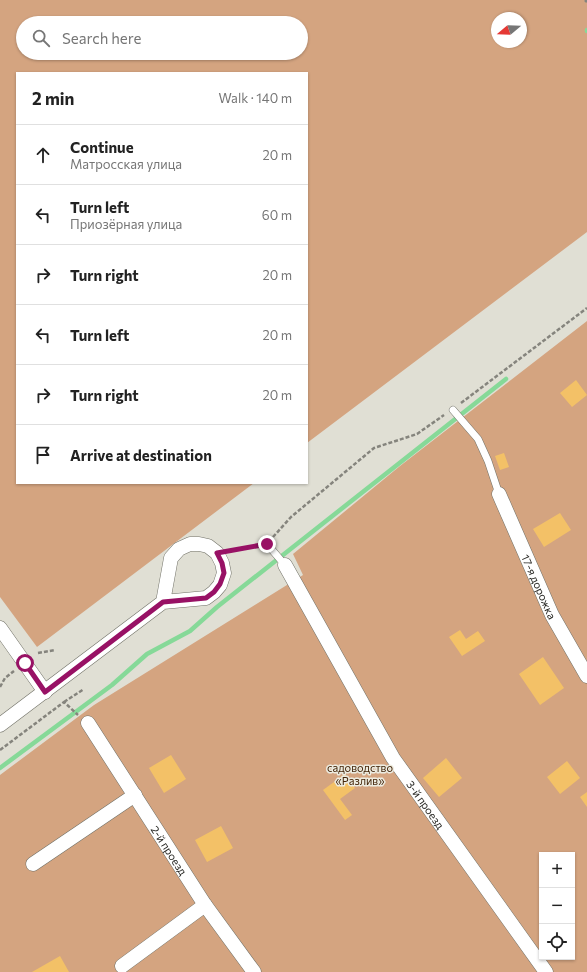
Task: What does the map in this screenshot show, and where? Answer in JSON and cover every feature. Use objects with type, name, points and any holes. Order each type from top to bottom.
[{"type":"street","name":"17-я дорожка","points":[[499,494],[552,615],[587,676]]},
{"type":"street","points":[[0,725],[163,602],[206,598],[214,592],[220,584],[224,573],[222,563],[217,553],[208,546],[199,544],[190,544],[179,550],[171,558],[163,602]]},
{"type":"street","name":"3-й проезд","points":[[285,565],[393,758],[546,972]]},
{"type":"street","points":[[0,628],[45,692]]},
{"type":"street","name":"2-й проезд","points":[[83,719],[135,795],[205,905],[254,972]]},
{"type":"street","points":[[33,864],[135,795]]},
{"type":"street","points":[[122,966],[205,905]]},
{"type":"lane","points":[[454,412],[478,439],[488,461],[499,494]]},
{"type":"lane","points":[[267,544],[285,565]]},
{"type":"path","points":[[217,553],[267,544],[291,517],[374,448],[417,434],[454,412],[587,308]]},
{"type":"path","points":[[38,653],[56,650]]},
{"type":"path","points":[[0,686],[5,678],[16,670]]},
{"type":"path","points":[[0,750],[64,702],[84,689]]},
{"type":"path","points":[[64,702],[83,719]]},
{"type":"green space","points":[[0,0],[587,0],[587,232],[308,442],[308,72],[16,72],[16,484],[253,484],[37,647],[0,597]]},
{"type":"green space","name":"садоводство «Разлив»","points":[[587,321],[587,972],[0,972],[0,775],[94,705],[303,575],[293,554],[400,466]]},
{"type":"building","points":[[576,380],[587,395],[572,407],[560,393]]},
{"type":"building","points":[[504,453],[509,467],[500,470],[495,456]]},
{"type":"building","points":[[560,513],[571,530],[544,547],[533,529]]},
{"type":"building","points":[[460,630],[466,639],[478,631],[485,641],[462,656],[449,637]]},
{"type":"building","points":[[543,657],[564,688],[540,705],[519,674]]},
{"type":"building","points":[[171,755],[186,779],[164,793],[149,768]]},
{"type":"building","points":[[446,758],[462,778],[439,797],[423,778]]},
{"type":"building","points":[[567,761],[580,778],[560,794],[547,777]]},
{"type":"building","points":[[345,774],[355,788],[340,799],[352,815],[345,820],[323,790]]},
{"type":"building","points":[[587,792],[587,807],[580,797]]},
{"type":"building","points":[[221,826],[233,848],[207,862],[195,840]]},
{"type":"building","points":[[60,956],[69,972],[32,972]]},
{"type":"waterway","points":[[0,768],[112,685],[147,654],[190,631],[217,607],[506,379]]},
{"type":"route","points":[[25,663],[45,692],[163,602],[206,598],[214,592],[220,584],[224,573],[222,563],[217,553],[267,544]]}]
